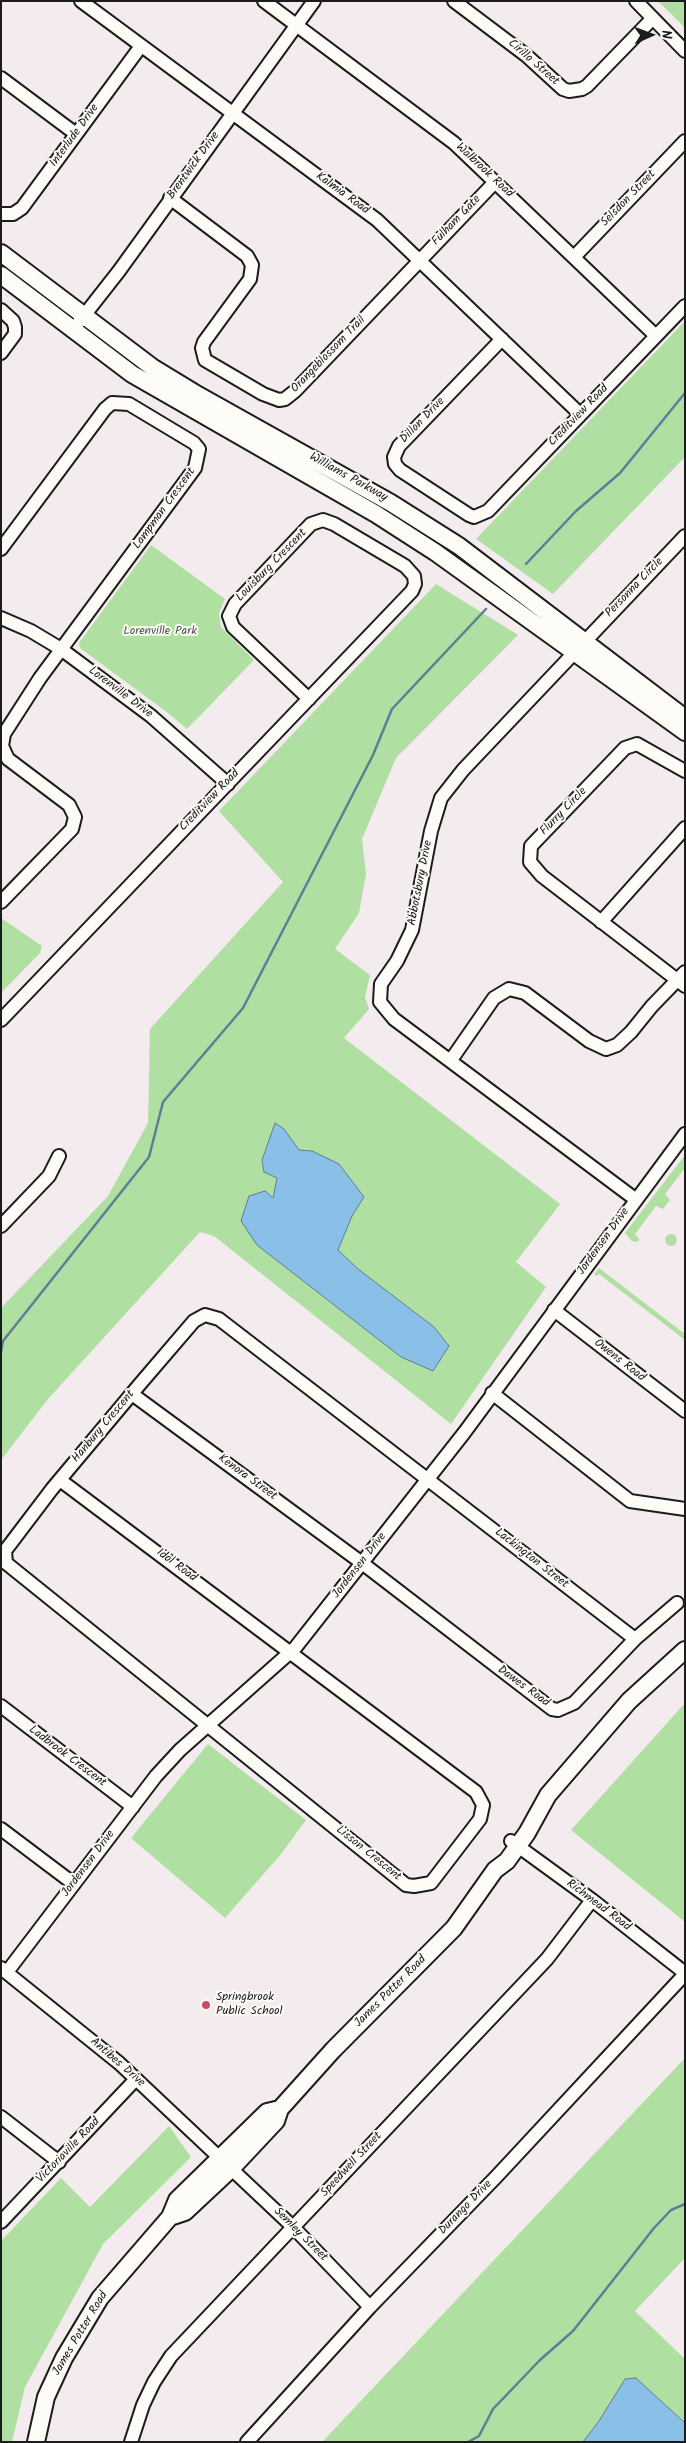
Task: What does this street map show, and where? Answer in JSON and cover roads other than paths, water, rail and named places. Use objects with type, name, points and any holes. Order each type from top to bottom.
[{"type":"main road","name":"Williams Parkway","points":[[1,253],[152,367],[391,503],[459,546],[685,732]]},
{"type":"main road","name":"Williams Parkway","points":[[1,276],[132,374],[376,514],[580,646],[685,718]]},
{"type":"main road","name":"James Potter Road","points":[[36,2442],[46,2396],[64,2358],[100,2298],[170,2217],[177,2200],[227,2164],[268,2112],[280,2109],[334,2050],[454,1928],[495,1870],[507,1861],[514,1844],[532,1825],[537,1811],[548,1795],[629,1701],[685,1650]]},
{"type":"street","name":"Kalmia Road","points":[[81,1],[377,220],[580,414]]},
{"type":"street","name":"Walbrook Road","points":[[264,1],[440,131],[656,336]]},
{"type":"street","name":"Brentwick Drive","points":[[73,330],[314,1]]},
{"type":"street","name":"Cirillo Street","points":[[454,1],[527,56],[563,89],[569,91],[576,91],[587,86],[653,18]]},
{"type":"street","points":[[636,1],[685,51]]},
{"type":"street","name":"Interlude Drive","points":[[1,214],[13,214],[22,208],[141,46]]},
{"type":"street","points":[[1,78],[76,134]]},
{"type":"street","name":"Selsdon Street","points":[[574,257],[685,141]]},
{"type":"street","name":"Fulham Gate","points":[[419,261],[495,182]]},
{"type":"street","name":"Orangeblossom Trail","points":[[170,198],[247,256],[251,262],[253,272],[250,279],[207,337],[202,348],[205,360],[210,364],[272,399],[285,399],[295,392],[419,261]]},
{"type":"street","name":"Creditview Road","points":[[469,516],[480,516],[488,511],[685,306]]},
{"type":"street","points":[[1,310],[14,321],[15,327],[15,334],[1,354]]},
{"type":"street","name":"Dillon Drive","points":[[469,516],[400,470],[395,464],[394,457],[399,446],[502,339]]},
{"type":"street","name":"Lampman Crescent","points":[[1,549],[105,409],[112,403],[129,404],[197,446],[200,455],[196,468],[61,649]]},
{"type":"street","name":"Louisburg Crescent","points":[[308,699],[233,626],[229,616],[235,604],[311,524],[323,520],[334,524],[405,566],[412,573],[415,580]]},
{"type":"street","name":"Personna Circle","points":[[580,646],[685,536]]},
{"type":"street","name":"Creditview Road","points":[[1,1020],[412,591],[415,580]]},
{"type":"street","name":"Lorenville Drive","points":[[1,618],[31,631],[61,649],[151,716],[228,784]]},
{"type":"street","name":"Abbotsbury Drive","points":[[580,646],[463,770],[441,798],[431,831],[412,930],[397,961],[381,984],[380,1002],[394,1018],[635,1199]]},
{"type":"street","points":[[1,902],[72,829],[74,824],[75,817],[69,805],[8,759],[2,746],[4,734],[27,696],[61,649]]},
{"type":"street","name":"Flurry Circle","points":[[682,980],[601,922],[542,876],[530,862],[531,846],[625,748],[637,744],[685,771]]},
{"type":"street","points":[[601,922],[685,828]]},
{"type":"street","points":[[451,1060],[494,998],[509,989],[525,993],[589,1041],[606,1049],[617,1045],[631,1032],[652,1006],[682,980]]},
{"type":"street","name":"Jordensen Drive","points":[[4,1970],[74,1884],[156,1776],[208,1724],[291,1652],[428,1479],[685,1134]]},
{"type":"street","points":[[4,1217],[49,1176],[58,1156]]},
{"type":"street","name":"Owens Road","points":[[554,1310],[685,1411]]},
{"type":"street","name":"Hanbury Crescent","points":[[208,1724],[6,1563],[5,1551],[60,1480],[194,1322],[205,1315],[211,1316],[428,1479]]},
{"type":"street","name":"Kenora Street","points":[[132,1394],[362,1563]]},
{"type":"street","points":[[492,1394],[630,1501],[685,1509]]},
{"type":"street","name":"Lackington Street","points":[[428,1479],[635,1639]]},
{"type":"street","name":"Idol Road","points":[[60,1480],[291,1652]]},
{"type":"street","name":"Dawes Road","points":[[362,1563],[552,1709],[558,1710],[574,1703],[635,1639],[677,1603]]},
{"type":"street","name":"Lisson Crescent","points":[[208,1724],[406,1885],[414,1886],[431,1883],[480,1819],[483,1812],[481,1798],[476,1792],[291,1652]]},
{"type":"street","name":"Ladbrook Crescent","points":[[1,1706],[133,1807]]},
{"type":"street","points":[[1,1829],[74,1884]]},
{"type":"street","name":"Richmead Road","points":[[514,1844],[592,1900],[685,1973]]},
{"type":"street","name":"Speedwell Street","points":[[131,2442],[146,2397],[171,2356],[546,1959],[592,1900]]},
{"type":"street","name":"Antibes Drive","points":[[4,1970],[136,2079],[227,2164]]},
{"type":"street","name":"Durango Drive","points":[[247,2442],[370,2307],[496,2177],[685,1973]]},
{"type":"street","name":"Victoriaville Road","points":[[1,2222],[136,2079]]},
{"type":"street","points":[[1,2117],[59,2162]]},
{"type":"street","name":"Semley Street","points":[[227,2164],[293,2227],[370,2307]]},
{"type":"water","points":[[275,1123],[284,1129],[299,1150],[312,1151],[339,1164],[364,1197],[352,1216],[338,1250],[358,1269],[434,1327],[449,1346],[433,1371],[401,1357],[257,1245],[241,1221],[249,1196],[265,1191],[273,1198],[277,1178],[264,1172],[262,1160]]},
{"type":"water","points":[[636,2378],[685,2423],[685,2442],[583,2442],[599,2421],[625,2379]]},
{"type":"waterway","points":[[526,564],[576,511],[620,473],[685,393]]},
{"type":"waterway","points":[[1,1352],[3,1341],[149,1157],[163,1102],[243,1008],[373,755],[392,709],[486,609]]},
{"type":"waterway","points":[[468,2442],[479,2436],[493,2409],[540,2360],[573,2331],[654,2228],[671,2210],[685,2204]]},
{"type":"place","name":"Springbrook Public School","points":[[206,2005]]},
{"type":"park label","name":"Lorenville Park","points":[[160,632]]}]
